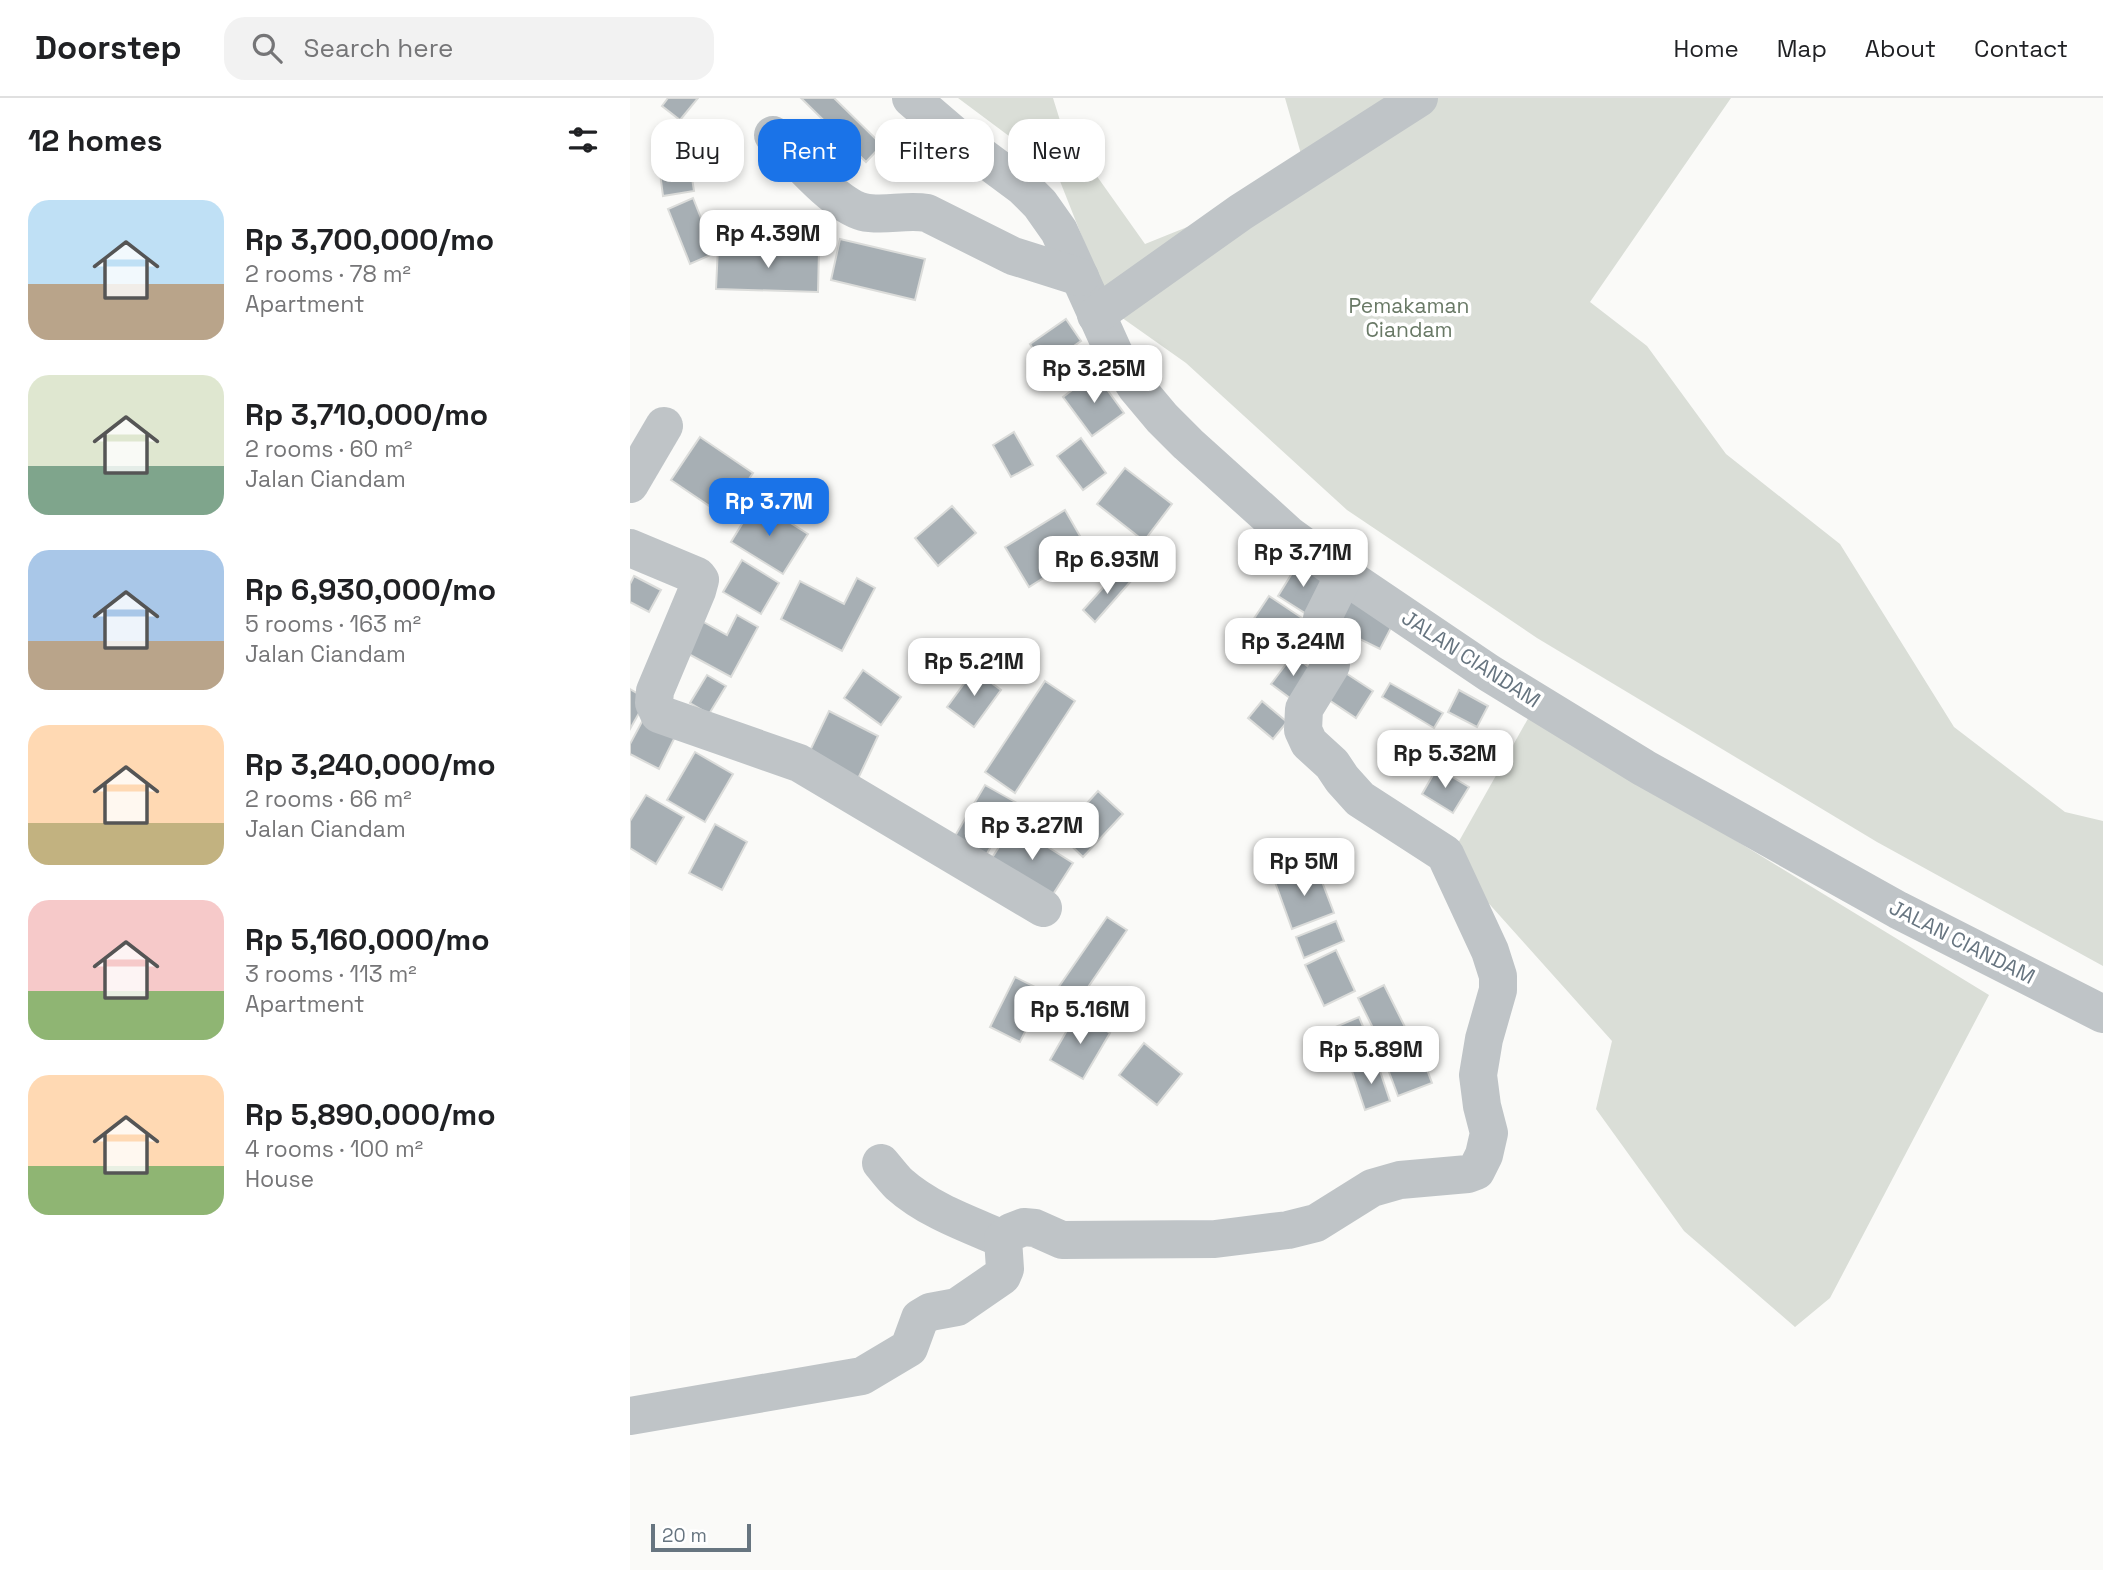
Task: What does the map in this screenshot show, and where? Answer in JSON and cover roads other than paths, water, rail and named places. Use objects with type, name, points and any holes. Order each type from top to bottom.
[{"type":"street","name":"JALAN CIANDAM","points":[[911,98],[961,141],[1023,187],[1040,204],[1059,231],[1114,353],[1136,387],[1162,418],[1290,536],[1489,673],[1644,768],[1898,910],[2103,1014]]},
{"type":"street","points":[[1096,315],[1241,212],[1419,98]]},
{"type":"street","points":[[822,182],[845,204],[861,211],[876,214],[912,210],[927,213],[1013,256],[1080,277]]},
{"type":"street","points":[[630,484],[664,426]]},
{"type":"street","points":[[630,548],[696,576],[699,580],[698,591],[654,691],[654,703],[659,714],[799,763],[1043,908]]},
{"type":"street","points":[[1003,1239],[1011,1232],[1024,1227],[1035,1228],[1062,1240],[1215,1239],[1288,1230],[1317,1223],[1372,1188],[1400,1180],[1468,1174],[1476,1171],[1480,1165],[1489,1133],[1478,1075],[1484,1040],[1498,990],[1490,951],[1445,854],[1360,799],[1332,764],[1309,744],[1303,730],[1304,709],[1331,665],[1320,629],[1344,575]]},
{"type":"street","points":[[881,1163],[899,1184],[918,1198],[1003,1239]]},
{"type":"street","points":[[630,1416],[862,1377],[909,1348],[920,1318],[930,1312],[957,1307],[1002,1276],[1005,1269],[1003,1239]]},
{"type":"park label","name":"Pemakaman Ciandam","points":[[1409,318]]}]
